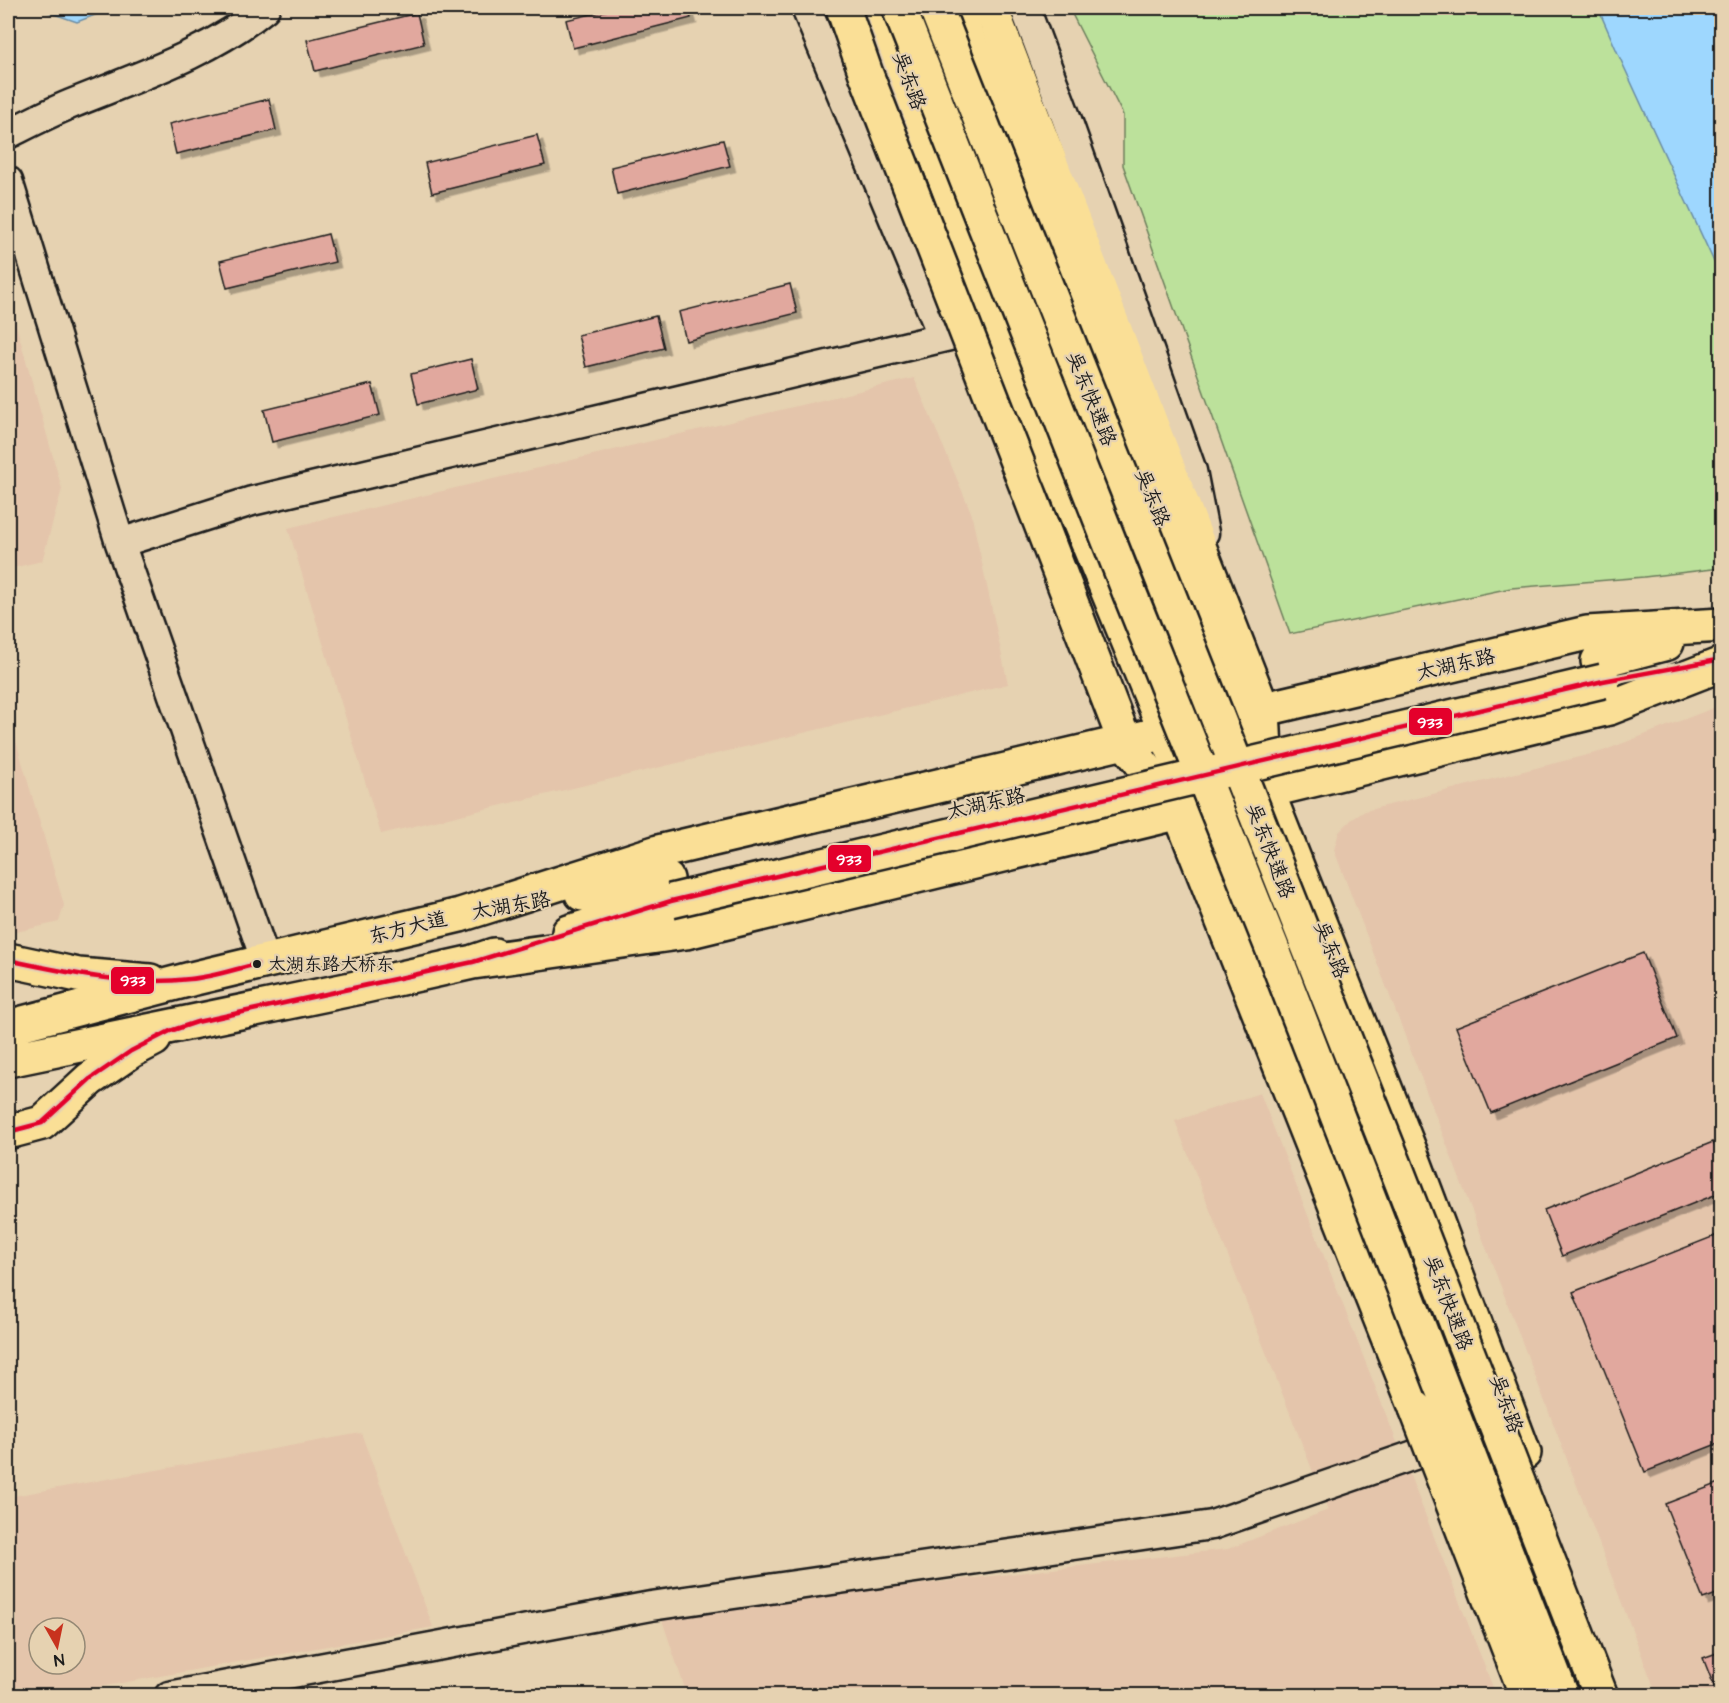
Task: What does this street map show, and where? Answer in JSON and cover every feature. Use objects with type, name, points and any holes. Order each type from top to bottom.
[{"type":"main road","points":[[843,8],[870,85],[1125,742],[1188,810],[1527,1695]]},
{"type":"main road","name":"吴东路","points":[[882,8],[998,324],[1166,732],[1188,810],[1446,1444],[1543,1695]]},
{"type":"main road","name":"吴东快速路","points":[[899,8],[1297,1012],[1562,1695]]},
{"type":"main road","name":"吴东快速路","points":[[936,8],[1391,1154],[1601,1695]]},
{"type":"main road","name":"吴东路","points":[[956,8],[1251,713],[1268,791],[1412,1156],[1617,1695]]},
{"type":"main road","points":[[991,8],[1214,585],[1251,713]]},
{"type":"main road","name":"太湖东路","points":[[459,915],[658,852],[1587,633],[1722,625]]},
{"type":"main road","name":"太湖东路","points":[[473,962],[669,890],[1722,629]]},
{"type":"main road","name":"太湖东路","points":[[459,915],[669,890],[1603,681],[1722,659]]},
{"type":"main road","points":[[23,1057],[473,962],[686,932],[1609,708],[1722,664]]},
{"type":"main road","name":"东方大道","points":[[20,1024],[459,915]]},
{"type":"main road","points":[[20,962],[78,975],[110,979],[191,980]]},
{"type":"main road","points":[[20,962],[38,969],[47,979],[50,993],[47,1006],[38,1017],[20,1024]]},
{"type":"main road","points":[[8,1132],[42,1123],[90,1079],[131,1051],[170,1031],[197,1022]]},
{"type":"main road","points":[[23,1057],[52,1057],[63,1070],[66,1087],[57,1109]]},
{"type":"street","points":[[8,134],[67,106],[201,50],[265,8]]},
{"type":"street","points":[[806,8],[943,337]]},
{"type":"street","points":[[120,543],[252,501],[998,324],[856,8]]},
{"type":"street","points":[[1024,8],[1066,117],[1192,471],[1214,585]]},
{"type":"street","points":[[8,181],[120,543],[266,962]]},
{"type":"street","points":[[169,1695],[651,1606],[1212,1525],[1446,1444],[1511,1418]]},
{"type":"shaded area","points":[[8,296],[62,489],[42,561],[8,569]]},
{"type":"shaded area","points":[[914,378],[971,512],[1008,684],[381,834],[288,528]]},
{"type":"shaded area","points":[[1721,705],[1721,1695],[1657,1695],[1334,850],[1339,832],[1365,811],[1603,751]]},
{"type":"shaded area","points":[[8,714],[64,905],[59,922],[8,934]]},
{"type":"shaded area","points":[[1260,1093],[1496,1695],[687,1695],[660,1614],[1228,1549],[1328,1510],[1175,1121]]},
{"type":"shaded area","points":[[361,1433],[433,1627],[55,1695],[8,1695],[8,1497]]},
{"type":"green space","points":[[1069,8],[1721,8],[1721,568],[1511,588],[1290,634],[1123,165],[1123,115]]},
{"type":"water","points":[[37,8],[113,8],[77,22]]},
{"type":"water","points":[[1598,8],[1721,8],[1721,277],[1619,56]]},
{"type":"building","points":[[617,8],[688,8],[691,18],[573,48],[566,20]]},
{"type":"building","points":[[417,13],[424,44],[315,71],[307,40]]},
{"type":"building","points":[[269,99],[276,130],[176,154],[169,124]]},
{"type":"building","points":[[537,135],[545,165],[432,193],[425,163]]},
{"type":"building","points":[[723,140],[730,166],[617,194],[611,167]]},
{"type":"building","points":[[328,234],[335,262],[227,288],[220,261]]},
{"type":"building","points":[[790,284],[797,313],[686,341],[679,312]]},
{"type":"building","points":[[656,316],[664,348],[586,367],[578,335]]},
{"type":"building","points":[[471,359],[478,389],[418,404],[411,374]]},
{"type":"building","points":[[372,384],[380,415],[272,442],[264,410]]},
{"type":"building","points":[[1643,953],[1677,1038],[1491,1113],[1456,1027]]},
{"type":"building","points":[[1713,1142],[1722,1163],[1722,1192],[1562,1256],[1544,1210]]},
{"type":"building","points":[[1722,1233],[1722,1442],[1645,1472],[1573,1292]]},
{"type":"building","points":[[1722,1482],[1722,1592],[1703,1599],[1665,1504]]},
{"type":"building","points":[[1722,1651],[1722,1696],[1718,1696],[1703,1658]]},
{"type":"transit line","name":"933","points":[[8,1132],[42,1123],[90,1079],[131,1051],[170,1031],[197,1022],[473,962],[671,901],[1603,681],[1722,659]]},
{"type":"transit line","name":"933","points":[[8,960],[76,974],[144,981],[198,978],[257,964]]},
{"type":"place","name":"太湖东路大桥东","points":[[257,964]]}]
